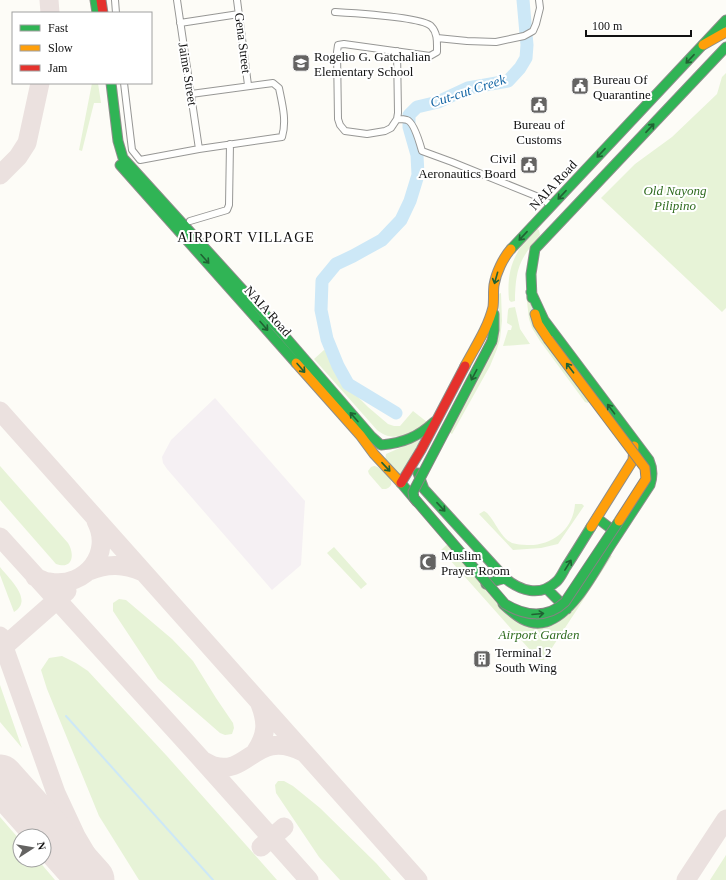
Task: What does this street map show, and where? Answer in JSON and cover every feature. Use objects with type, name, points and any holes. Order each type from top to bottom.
[{"type":"main road","points":[[95,0],[97,12]]},
{"type":"main road","points":[[102,0],[103,12]]},
{"type":"main road","name":"NAIA Road","points":[[105,84],[112,141],[118,161],[401,483],[416,459],[479,342],[493,306],[494,284],[497,274],[509,251],[726,20]]},
{"type":"main road","points":[[703,45],[726,32]]},
{"type":"main road","points":[[493,306],[494,323],[492,340],[413,494],[505,604],[515,610],[534,615],[554,611],[570,596],[647,476],[643,464],[538,324],[533,308],[530,278],[535,249],[726,47]]},
{"type":"main road","name":"NAIA Road","points":[[111,84],[118,141],[123,158],[282,333],[371,436],[382,445],[407,441],[426,430],[437,418]]},
{"type":"main road","points":[[537,221],[551,233]]},
{"type":"main road","points":[[401,483],[512,614],[526,622],[534,623],[552,620],[566,609],[580,591],[650,485],[653,476],[652,466],[544,320],[531,292]]},
{"type":"main road","points":[[416,459],[418,477],[424,489],[504,578],[513,586],[525,591],[547,589],[557,582],[633,460],[634,440]]},
{"type":"main road","points":[[401,483],[424,489]]},
{"type":"main road","points":[[439,529],[451,518]]},
{"type":"main road","points":[[597,518],[618,534]]},
{"type":"main road","points":[[486,584],[504,578]]},
{"type":"main road","points":[[547,589],[566,609]]},
{"type":"street","points":[[115,0],[116,12]]},
{"type":"street","name":"Jaime Street","points":[[177,0],[199,149]]},
{"type":"street","name":"Gena Street","points":[[237,0],[248,85]]},
{"type":"street","points":[[437,38],[496,42],[524,36],[531,33],[536,24],[539,16],[539,0]]},
{"type":"street","points":[[335,12],[395,17],[426,23],[434,30],[437,38],[437,52],[430,56],[397,51],[344,44],[338,45],[338,119],[340,125],[345,131],[367,134],[385,131],[391,128],[397,120],[397,51]]},
{"type":"street","points":[[180,23],[239,14]]},
{"type":"street","points":[[124,84],[132,150],[140,160],[199,149],[282,137],[285,128],[279,88],[273,83],[248,85],[191,94]]},
{"type":"street","points":[[397,120],[408,121],[416,134],[422,151],[541,198],[552,206]]},
{"type":"street","points":[[190,221],[227,210],[229,205],[230,144]]},
{"type":"shaded area","points":[[215,398],[305,501],[301,565],[272,590],[163,463],[162,457],[171,440]]},
{"type":"green space","name":"Old Nayong Pilipino","points":[[726,73],[726,308],[722,312],[601,198],[635,164],[672,137],[717,94],[722,77]]},
{"type":"green space","points":[[92,84],[98,84],[101,103],[94,103],[82,151],[79,150]]},
{"type":"green space","points":[[536,228],[539,230],[540,235],[520,264],[515,301],[511,302],[509,300],[508,289],[511,269],[517,252]]},
{"type":"green space","points":[[527,292],[529,292],[534,318],[589,401],[588,403],[585,402],[532,328],[529,319]]},
{"type":"green space","points":[[501,293],[502,321],[497,349],[490,366],[452,434],[449,432],[498,332],[498,294]]},
{"type":"green space","points":[[515,307],[520,329],[530,344],[503,346],[508,330],[511,330],[512,326],[507,323],[508,310],[509,308]]},
{"type":"green space","points":[[324,350],[327,351],[346,385],[388,424],[400,426],[413,411],[427,422],[414,431],[393,437],[377,430],[314,359]]},
{"type":"green space","points":[[418,440],[421,442],[400,478],[385,460],[386,454]]},
{"type":"green space","points":[[0,466],[68,543],[72,556],[69,563],[66,565],[56,564],[0,500]]},
{"type":"green space","points":[[374,466],[382,470],[388,476],[391,485],[386,489],[382,489],[369,474],[368,471]]},
{"type":"green space","points":[[575,504],[582,504],[584,506],[558,544],[541,548],[513,550],[479,514],[484,511],[487,513],[503,536],[512,543],[536,545],[553,539],[566,529],[570,522]]},
{"type":"green space","name":"Airport Garden","points":[[450,542],[501,600],[547,614],[609,555],[612,556],[544,660],[539,660],[441,550]]},
{"type":"green space","points":[[334,547],[367,584],[361,589],[327,553]]},
{"type":"green space","points":[[0,567],[14,583],[21,596],[22,602],[20,607],[14,612],[0,575]]},
{"type":"green space","points":[[119,599],[126,600],[172,639],[193,661],[233,723],[234,728],[232,734],[225,735],[220,733],[158,679],[113,611],[113,603]]},
{"type":"green space","points":[[62,656],[88,671],[166,755],[277,880],[139,880],[99,816],[47,689],[41,670],[49,658]]},
{"type":"green space","points":[[0,685],[1,688],[22,748],[0,722]]},
{"type":"green space","points":[[278,781],[284,781],[293,786],[320,808],[376,863],[391,880],[340,880],[319,857],[276,793],[275,785]]},
{"type":"green space","points":[[0,817],[12,831],[12,868],[45,868],[55,880],[0,880]]},
{"type":"green space","points":[[726,855],[726,880],[710,880]]},
{"type":"waterway","name":"Cut-cut Creek","points":[[396,413],[348,384],[338,366],[327,339],[321,310],[322,281],[336,264],[382,240],[401,220],[410,201],[418,175],[417,155],[409,127],[409,115],[417,107],[438,102],[468,88],[508,81],[520,68],[526,58],[527,45],[523,0]]},
{"type":"waterway","points":[[66,716],[213,880]]},
{"type":"taxiway","points":[[49,0],[50,12]]},
{"type":"taxiway","points":[[0,175],[18,157],[27,143],[40,84]]},
{"type":"taxiway","points":[[0,411],[418,880]]},
{"type":"taxiway","points":[[35,577],[48,582],[63,582],[75,580],[85,574],[93,566],[101,545],[100,533],[96,521]]},
{"type":"taxiway","points":[[0,537],[309,880]]},
{"type":"taxiway","points":[[89,571],[96,568],[109,566],[123,566],[143,572]]},
{"type":"taxiway","points":[[0,650],[67,591]]},
{"type":"taxiway","points":[[0,636],[56,793],[76,836],[102,880]]},
{"type":"taxiway","points":[[256,751],[260,745],[265,728],[264,717],[260,704]]},
{"type":"taxiway","points":[[203,761],[214,766],[226,767],[236,765],[263,749],[274,745],[287,746],[303,752]]},
{"type":"taxiway","points":[[686,880],[726,819]]},
{"type":"taxiway","points":[[261,847],[284,827]]},
{"type":"runway","points":[[0,778],[91,880]]},
{"type":"traffic: fast","points":[[95,0],[97,12]]},
{"type":"traffic: fast","points":[[511,249],[726,20]]},
{"type":"traffic: fast","points":[[532,298],[531,274],[535,249],[726,47]]},
{"type":"traffic: fast","points":[[111,84],[118,141],[123,158],[282,333],[371,436],[381,445],[396,443],[422,432],[434,422]]},
{"type":"traffic: fast","points":[[120,165],[296,363]]},
{"type":"traffic: fast","points":[[503,604],[517,616],[533,623],[546,622],[566,610],[591,578],[650,485],[652,476],[652,469],[649,460],[544,320],[531,292]]},
{"type":"traffic: fast","points":[[492,341],[494,314]]},
{"type":"traffic: fast","points":[[492,341],[413,492],[414,498],[505,604],[520,611],[536,614],[551,611],[565,602],[619,521]]},
{"type":"traffic: fast","points":[[418,473],[424,489],[505,578],[511,583],[524,589],[537,591],[543,590],[550,587],[557,581],[591,527]]},
{"type":"traffic: fast","points":[[401,483],[417,502]]},
{"type":"traffic: fast","points":[[597,518],[618,534]]},
{"type":"traffic: fast","points":[[486,584],[505,578]]},
{"type":"traffic: fast","points":[[547,589],[567,609]]},
{"type":"traffic: slow","points":[[703,45],[726,32]]},
{"type":"traffic: slow","points":[[465,366],[491,315],[496,276],[511,249]]},
{"type":"traffic: slow","points":[[535,314],[538,324],[548,339]]},
{"type":"traffic: slow","points":[[548,339],[645,468],[646,479],[619,521]]},
{"type":"traffic: slow","points":[[296,363],[360,435],[374,454],[401,483]]},
{"type":"traffic: slow","points":[[591,527],[633,460],[634,446]]},
{"type":"traffic: jam","points":[[101,0],[103,12]]},
{"type":"traffic: jam","points":[[401,483],[421,450],[465,366]]},
{"type":"place","name":"Rogelio G. Gatchalian Elementary School","points":[[301,63]]},
{"type":"place","name":"Bureau Of Quarantine","points":[[580,86]]},
{"type":"place","name":"Bureau of Customs","points":[[539,105]]},
{"type":"place","name":"Civil Aeronautics Board","points":[[529,165]]},
{"type":"place","name":"Muslim Prayer Room","points":[[428,562]]},
{"type":"place","name":"Terminal 2 South Wing","points":[[482,659]]},
{"type":"district","name":"AIRPORT VILLAGE","points":[[246,237]]}]
